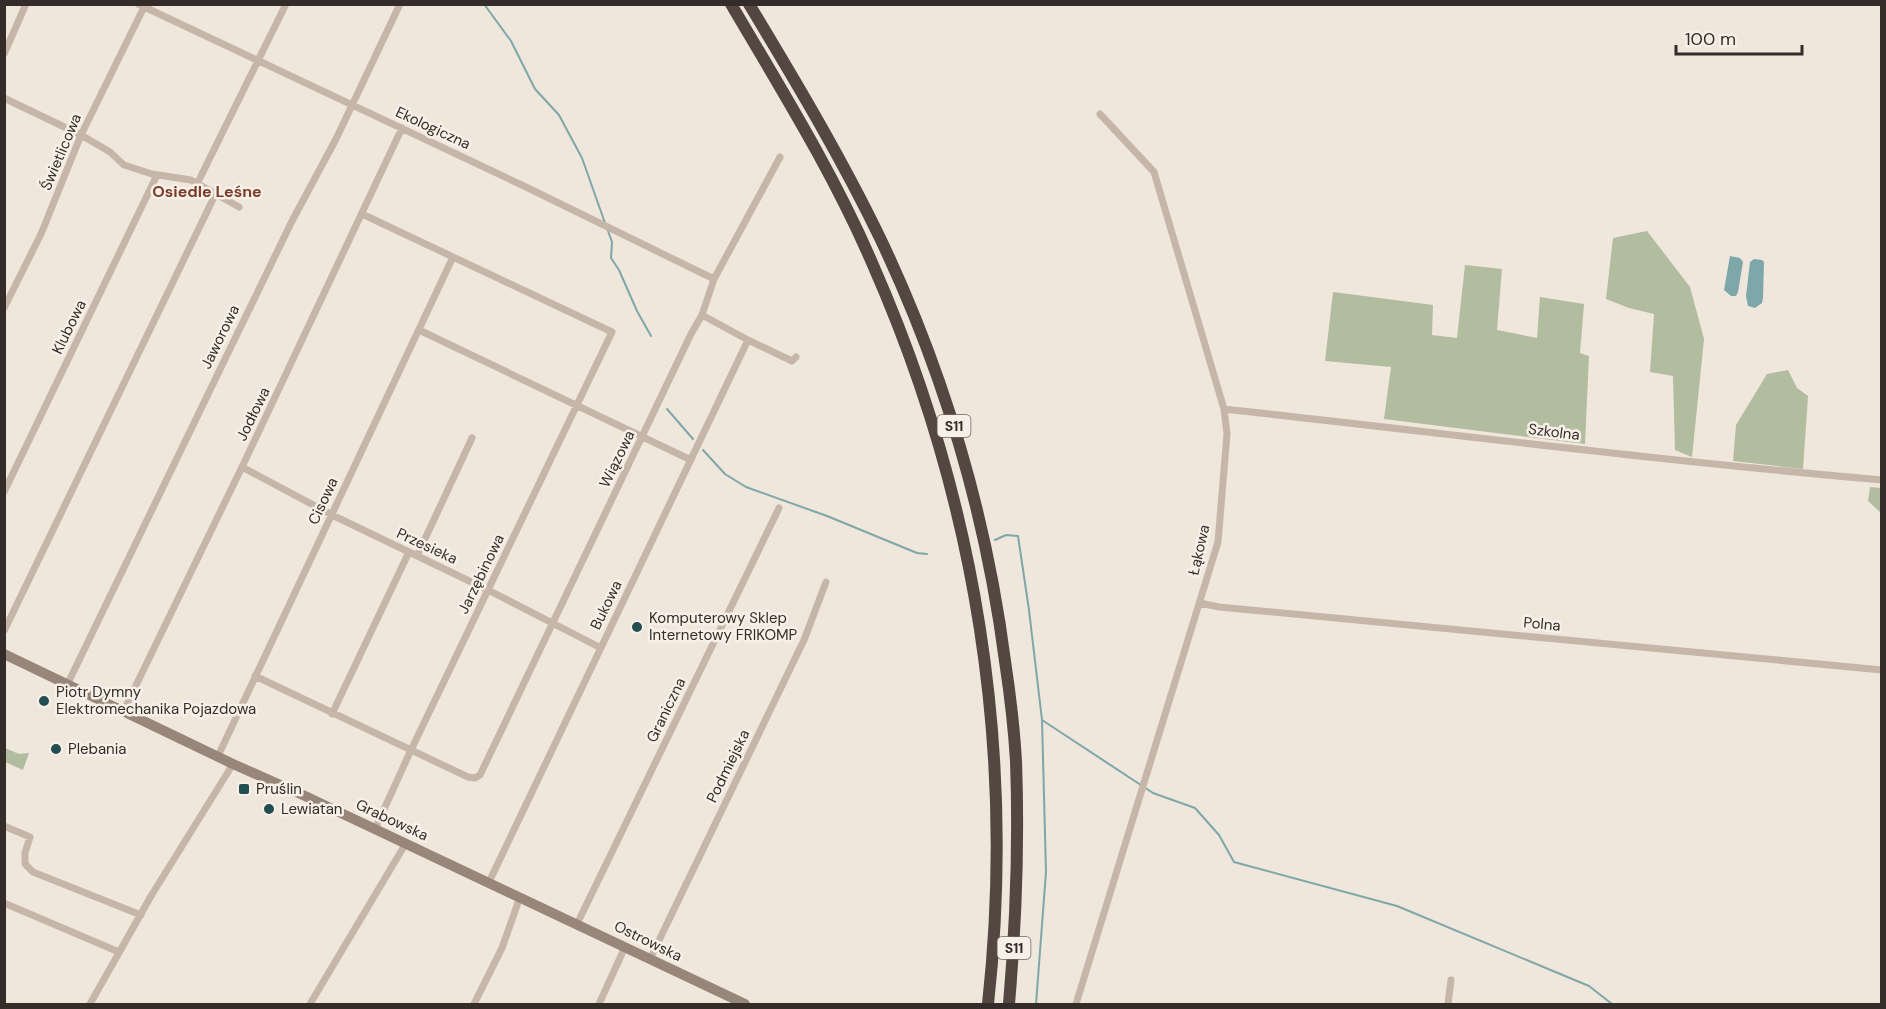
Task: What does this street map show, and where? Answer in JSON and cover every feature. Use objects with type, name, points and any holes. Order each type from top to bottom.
[{"type":"highway","name":"S11","points":[[731,4],[808,135],[873,263],[924,396],[952,490],[980,623],[993,740],[998,821],[997,891],[988,1005]]},
{"type":"highway","name":"S11","points":[[749,4],[844,165],[882,241],[935,369],[964,460],[991,567],[998,606],[1015,747],[1018,816],[1017,891],[1009,1005]]},
{"type":"street","points":[[4,54],[26,4]]},
{"type":"street","points":[[197,184],[286,4]]},
{"type":"street","name":"Jaworowa","points":[[68,683],[286,232],[336,139],[400,4]]},
{"type":"street","name":"Ekologiczna","points":[[141,6],[402,128],[714,279]]},
{"type":"street","name":"Świetlicowa","points":[[4,308],[41,234],[81,135],[141,6]]},
{"type":"street","points":[[4,98],[81,135],[110,152],[124,165],[157,175],[191,180],[239,207]]},
{"type":"street","name":"Łąkowa","points":[[1076,1005],[1218,542],[1227,434],[1224,409],[1154,172],[1100,114]]},
{"type":"street","name":"Jodłowa","points":[[124,710],[402,128]]},
{"type":"street","name":"Wiązowa","points":[[411,750],[468,777],[475,778],[480,775],[702,315],[714,279],[780,157]]},
{"type":"street","name":"Klubowa","points":[[4,492],[157,175]]},
{"type":"street","points":[[4,631],[216,193]]},
{"type":"street","points":[[362,214],[453,257]]},
{"type":"street","name":"Cisowa","points":[[218,756],[453,257]]},
{"type":"street","name":"Jarzębinowa","points":[[375,829],[612,332],[453,257]]},
{"type":"street","points":[[702,315],[792,361],[796,357]]},
{"type":"street","points":[[419,330],[691,460]]},
{"type":"street","name":"Bukowa","points":[[489,882],[748,340]]},
{"type":"street","name":"Szkolna","points":[[1224,409],[1716,465],[1881,480]]},
{"type":"street","points":[[332,714],[472,438]]},
{"type":"street","name":"Przesieka","points":[[242,467],[332,515],[488,590],[601,648]]},
{"type":"street","name":"Graniczna","points":[[577,924],[779,508]]},
{"type":"street","name":"Podmiejska","points":[[650,959],[804,640],[826,582]]},
{"type":"street","name":"Polna","points":[[1200,603],[1219,607],[1881,670]]},
{"type":"street","name":"Grabowska","points":[[4,654],[538,906]]},
{"type":"street","points":[[255,676],[411,750]]},
{"type":"street","points":[[90,1005],[119,952],[233,764]]},
{"type":"street","points":[[4,826],[30,837],[25,853],[25,864],[33,872],[141,915]]},
{"type":"street","points":[[310,1005],[406,843]]},
{"type":"street","points":[[474,1005],[502,948],[520,897]]},
{"type":"street","points":[[4,903],[119,952]]},
{"type":"street","name":"Ostrowska","points":[[538,906],[745,1005]]},
{"type":"street","points":[[599,1005],[625,947]]},
{"type":"street","points":[[1448,1005],[1450,981]]},
{"type":"green space","points":[[1647,231],[1690,287],[1704,339],[1692,457],[1675,450],[1673,376],[1650,372],[1654,314],[1606,299],[1613,238]]},
{"type":"green space","points":[[1465,265],[1502,269],[1497,330],[1537,338],[1540,297],[1584,304],[1580,353],[1589,356],[1585,444],[1384,419],[1391,367],[1325,361],[1333,292],[1433,305],[1432,335],[1457,338]]},
{"type":"green space","points":[[1788,370],[1797,388],[1808,396],[1803,469],[1733,461],[1736,425],[1767,374]]},
{"type":"green space","points":[[1870,487],[1881,488],[1881,513],[1868,501]]},
{"type":"green space","points":[[5,748],[19,754],[29,753],[23,770],[5,762]]},
{"type":"water","points":[[1730,256],[1740,258],[1743,262],[1736,296],[1731,296],[1724,290]]},
{"type":"water","points":[[1754,259],[1764,262],[1763,298],[1762,303],[1755,308],[1748,306],[1746,296],[1750,262]]},
{"type":"waterway","points":[[484,4],[511,41],[535,89],[559,115],[582,158],[605,223]]},
{"type":"waterway","points":[[607,228],[612,242],[611,258],[651,336]]},
{"type":"waterway","points":[[667,409],[693,439]]},
{"type":"waterway","points":[[703,450],[725,474],[746,487],[827,516],[917,553],[927,554]]},
{"type":"waterway","points":[[995,540],[1006,535],[1018,536],[1042,720],[1046,872],[1036,1004]]},
{"type":"waterway","points":[[1042,720],[1153,793],[1195,808],[1219,835],[1234,862],[1397,906],[1589,986],[1612,1004]]},
{"type":"place","name":"Komputerowy Sklep Internetowy FRIKOMP","points":[[637,627]]},
{"type":"place","name":"Piotr Dymny Elektromechanika Pojazdowa","points":[[44,701]]},
{"type":"place","name":"Plebania","points":[[56,749]]},
{"type":"place","name":"Pruślin","points":[[244,789]]},
{"type":"place","name":"Lewiatan","points":[[269,809]]},
{"type":"district","name":"Osiedle Leśne","points":[[207,191]]}]
